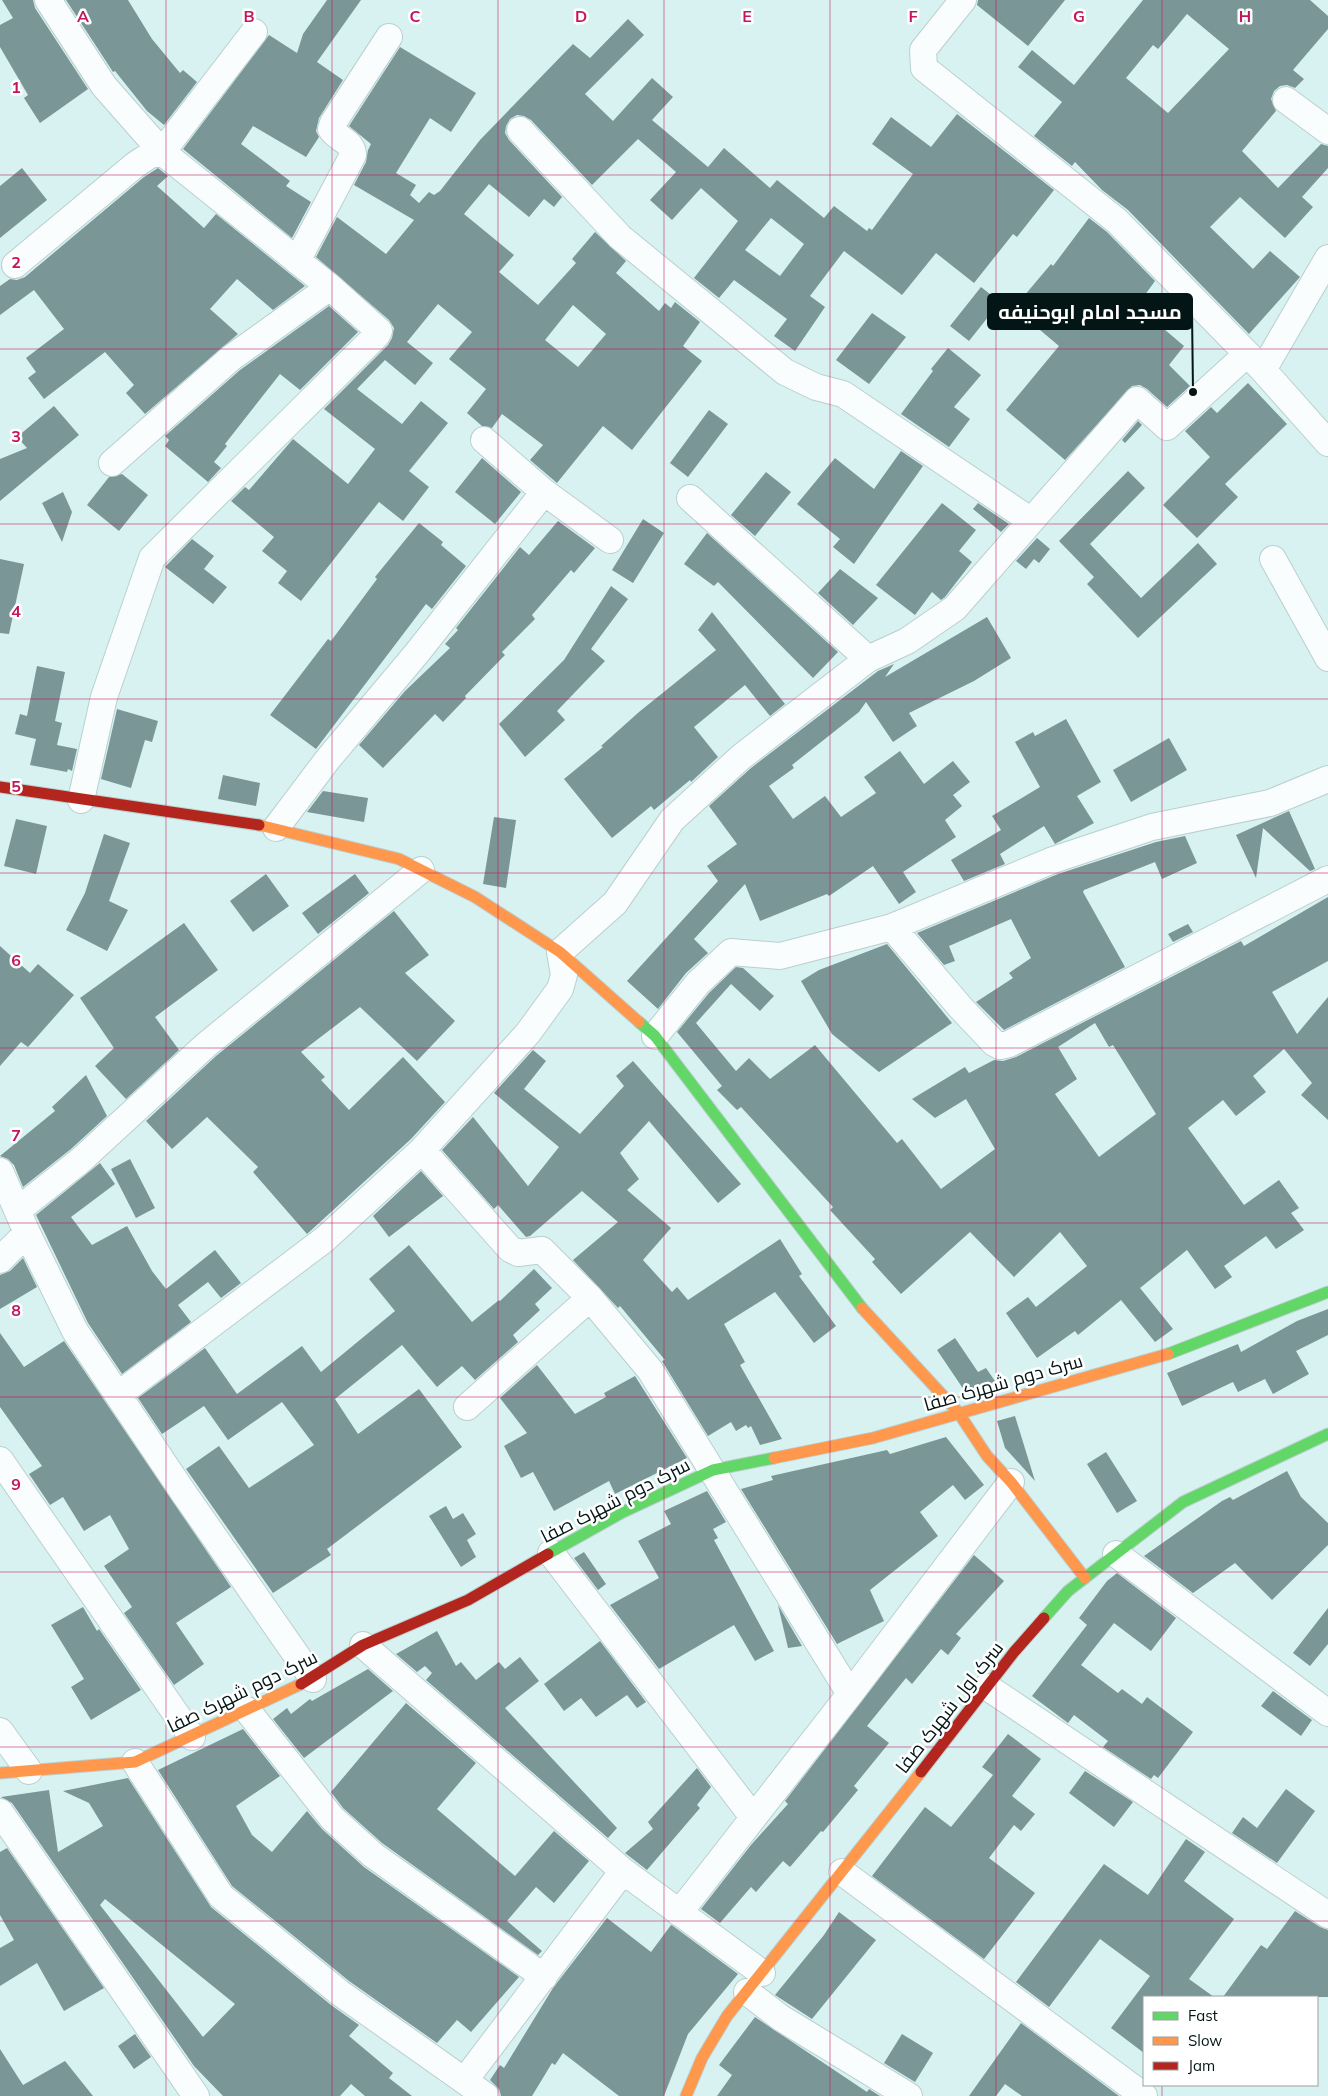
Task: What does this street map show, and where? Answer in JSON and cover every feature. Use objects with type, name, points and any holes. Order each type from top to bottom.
[{"type":"street","points":[[48,0],[104,86],[162,152],[330,287],[379,331],[152,558],[104,697],[81,800]]},
{"type":"street","points":[[963,0],[923,50],[924,68],[1117,221],[1255,362],[1328,443]]},
{"type":"street","points":[[15,265],[135,165],[150,156],[162,152],[254,32]]},
{"type":"street","points":[[297,261],[353,155],[353,149],[349,144],[334,134],[332,129],[333,123],[389,37]]},
{"type":"street","points":[[1286,100],[1328,131]]},
{"type":"street","points":[[520,130],[620,237],[785,372],[816,386],[843,394],[1030,520]]},
{"type":"street","points":[[560,952],[615,903],[672,820],[741,757],[868,659],[907,641],[955,608],[1030,520],[1137,400],[1167,427],[1255,362],[1328,258]]},
{"type":"street","points":[[112,464],[231,358],[330,287]]},
{"type":"street","points":[[484,440],[544,492],[610,540]]},
{"type":"street","points":[[276,828],[328,759],[417,653],[544,492]]},
{"type":"street","points":[[690,498],[868,659]]},
{"type":"street","points":[[1273,559],[1328,658]]},
{"type":"street","points":[[655,1036],[698,983],[731,952],[780,956],[892,928],[1053,860],[1152,827],[1270,802],[1328,779]]},
{"type":"street","points":[[0,786],[81,800],[276,828],[399,859],[475,897],[560,952],[655,1036],[874,1323],[958,1412],[987,1456],[1011,1482],[1085,1578]]},
{"type":"street","points":[[0,1260],[22,1222],[81,1160],[206,1045],[421,870]]},
{"type":"street","points":[[892,928],[961,1008],[994,1043],[1000,1046],[1010,1044],[1328,879]]},
{"type":"street","points":[[118,1395],[325,1239],[422,1150],[528,1033],[560,989],[564,975],[560,952]]},
{"type":"street","points":[[422,1150],[510,1249],[518,1252],[542,1250],[590,1298],[650,1370],[850,1694]]},
{"type":"street","points":[[0,1171],[22,1222],[75,1331],[183,1492],[313,1679]]},
{"type":"street","name":"سرک دوم شهرک صفا","points":[[0,1773],[135,1762],[313,1679],[363,1645],[468,1600],[623,1512],[713,1470],[873,1438],[958,1412],[1165,1355],[1328,1292]]},
{"type":"street","points":[[467,1407],[590,1298]]},
{"type":"street","name":"سرک اول شهرک صفا","points":[[686,2096],[702,2058],[727,2016],[1014,1652],[1068,1592],[1183,1502],[1328,1434]]},
{"type":"street","points":[[0,1460],[192,1736]]},
{"type":"street","points":[[679,1913],[850,1694],[1011,1482]]},
{"type":"street","points":[[551,1553],[753,1817]]},
{"type":"street","points":[[1116,1554],[1328,1713]]},
{"type":"street","points":[[363,1645],[622,1871],[679,1913],[754,1982],[781,2018],[909,2096]]},
{"type":"street","points":[[987,1687],[1328,1915]]},
{"type":"street","points":[[247,1710],[332,1818],[373,1855],[544,1978]]},
{"type":"street","points":[[0,1731],[30,1770]]},
{"type":"street","points":[[135,1762],[221,1896],[340,1993],[479,2092],[544,1978],[622,1871]]},
{"type":"street","points":[[0,1812],[196,2096]]},
{"type":"street","points":[[842,1872],[1144,2096]]},
{"type":"building","points":[[2,0],[33,0],[35,8],[88,89],[40,123],[24,98],[28,95],[0,47],[0,25],[13,18]]},
{"type":"building","points":[[66,0],[128,0],[152,39],[180,73],[183,70],[197,82],[164,125],[147,111],[115,71],[113,72]]},
{"type":"building","points":[[327,0],[361,0],[317,62],[343,80],[319,118],[316,131],[319,137],[306,157],[253,126],[241,144],[290,181],[286,186],[311,202],[292,238],[183,149],[269,35],[297,53],[303,34]]},
{"type":"building","points":[[978,0],[1065,0],[1028,46],[977,5]]},
{"type":"building","points":[[1143,0],[1310,0],[1328,16],[1328,29],[1293,70],[1304,79],[1295,88],[1287,85],[1280,86],[1274,91],[1271,99],[1276,111],[1242,151],[1278,188],[1321,144],[1328,146],[1328,168],[1302,197],[1313,207],[1285,238],[1240,197],[1210,227],[1253,269],[1270,251],[1300,277],[1249,334],[1128,210],[1102,190],[1075,162],[1072,166],[1034,136],[1062,102],[1018,67],[1032,50],[1074,85]],"holes":[[[1187,14],[1229,49],[1168,113],[1126,78],[1153,45],[1158,49]]]},
{"type":"building","points":[[628,19],[644,35],[585,94],[613,121],[652,78],[673,97],[652,120],[708,167],[724,148],[770,188],[777,180],[824,218],[834,206],[867,231],[869,228],[872,230],[913,174],[872,144],[891,117],[931,147],[957,114],[1054,190],[1017,237],[1013,234],[974,283],[936,253],[902,295],[844,251],[810,296],[825,307],[795,351],[774,336],[787,319],[734,280],[719,298],[694,278],[738,221],[701,188],[672,220],[650,200],[676,172],[638,139],[592,185],[531,120],[517,115],[510,119],[505,133],[509,140],[562,197],[554,207],[544,199],[529,217],[489,184],[464,214],[514,255],[499,272],[538,305],[576,263],[572,259],[595,232],[626,261],[616,273],[659,311],[665,303],[671,308],[675,302],[700,322],[683,346],[702,361],[632,450],[603,426],[557,483],[530,460],[543,445],[502,414],[492,428],[482,426],[467,413],[486,389],[449,359],[472,332],[438,304],[407,342],[433,363],[415,385],[385,360],[357,389],[402,424],[421,401],[448,423],[409,471],[429,487],[403,521],[379,502],[301,601],[278,583],[287,571],[262,551],[274,537],[231,501],[245,487],[249,490],[293,439],[348,484],[375,449],[324,409],[388,345],[394,328],[389,320],[316,257],[337,217],[386,254],[414,220],[354,185],[366,162],[371,144],[349,126],[400,47],[476,93],[451,132],[430,118],[396,173],[416,185],[410,195],[419,203],[429,192],[434,195],[440,191],[480,140],[573,44],[590,58]],"holes":[[[771,218],[804,244],[780,276],[745,250]],[[573,305],[606,334],[578,367],[545,340]]]},
{"type":"building","points":[[22,168],[47,200],[0,238],[0,186]]},
{"type":"building","points":[[158,168],[168,176],[157,186],[204,228],[216,214],[305,286],[273,310],[237,279],[210,309],[238,334],[145,414],[126,393],[134,385],[105,352],[44,399],[28,378],[36,372],[26,358],[64,329],[34,290],[0,315],[0,286],[10,279],[17,280],[25,277],[144,177]]},
{"type":"building","points":[[1089,218],[1107,232],[1155,281],[1137,306],[1184,346],[1169,365],[1190,386],[1167,407],[1147,389],[1140,385],[1132,386],[1065,460],[1006,410],[1059,346],[1014,308],[1051,264],[1053,266]]},
{"type":"building","points":[[981,287],[1000,302],[969,341],[950,326]]},
{"type":"building","points":[[329,306],[358,332],[300,390],[280,374],[225,444],[227,446],[214,462],[221,468],[208,482],[165,446],[169,440],[165,436],[240,370]]},
{"type":"building","points":[[872,313],[906,337],[869,384],[836,360]]},
{"type":"building","points":[[948,348],[981,375],[954,407],[970,419],[949,447],[901,414],[933,371],[931,369]]},
{"type":"building","points":[[1248,383],[1287,424],[1225,484],[1238,497],[1197,538],[1163,505],[1210,457],[1185,431],[1211,407],[1217,413]]},
{"type":"building","points":[[54,406],[79,435],[0,501],[0,459],[27,448],[17,437]]},
{"type":"building","points":[[709,410],[728,424],[688,477],[670,463]]},
{"type":"building","points":[[1138,421],[1142,425],[1125,443],[1122,440]]},
{"type":"building","points":[[901,451],[923,466],[854,564],[833,547],[840,539],[797,504],[835,458],[874,489]]},
{"type":"building","points":[[482,458],[521,492],[495,524],[455,492]]},
{"type":"building","points":[[1128,471],[1145,488],[1090,544],[1141,598],[1198,543],[1217,564],[1138,638],[1087,584],[1094,577],[1059,541]]},
{"type":"building","points":[[766,472],[791,492],[755,536],[731,515]]},
{"type":"building","points":[[122,474],[148,495],[119,531],[87,505],[109,477]]},
{"type":"building","points":[[63,492],[72,512],[62,542],[42,503]]},
{"type":"building","points":[[942,503],[976,530],[959,551],[972,562],[945,597],[941,600],[932,592],[915,615],[876,585]]},
{"type":"building","points":[[978,503],[1009,524],[1001,532],[973,509]]},
{"type":"building","points":[[643,519],[664,533],[633,583],[612,570]]},
{"type":"building","points":[[558,521],[595,548],[574,573],[571,570],[532,615],[535,619],[502,652],[505,655],[465,696],[466,698],[443,722],[435,714],[383,768],[359,745],[405,691],[450,648],[445,644],[458,630],[456,628],[520,547],[529,555]]},
{"type":"building","points":[[419,523],[443,542],[441,545],[466,566],[432,609],[426,604],[316,749],[270,715],[328,639],[331,641],[377,579],[375,577]]},
{"type":"building","points":[[707,533],[838,652],[813,678],[718,582],[714,586],[684,564]]},
{"type":"building","points":[[1037,538],[1050,549],[1039,563],[1034,559],[1026,569],[1016,561]]},
{"type":"building","points":[[192,539],[214,556],[204,569],[227,587],[213,604],[165,567]]},
{"type":"building","points":[[0,559],[24,564],[9,634],[0,633]]},
{"type":"building","points":[[840,569],[878,598],[853,625],[818,593]]},
{"type":"building","points":[[611,586],[628,599],[591,649],[605,661],[557,711],[565,720],[525,757],[499,724],[564,660]]},
{"type":"building","points":[[712,612],[785,704],[770,716],[745,685],[694,727],[718,757],[691,782],[690,780],[654,810],[651,806],[612,838],[564,779],[603,747],[601,746],[639,712],[716,650],[698,630]]},
{"type":"building","points":[[987,617],[1011,658],[974,681],[909,713],[917,726],[893,742],[866,702],[859,712],[792,765],[794,768],[769,786],[793,819],[825,796],[841,817],[876,793],[864,777],[900,751],[924,784],[953,761],[970,782],[953,795],[962,806],[945,820],[956,837],[903,872],[916,892],[899,904],[873,866],[829,896],[827,894],[760,921],[745,884],[694,939],[708,953],[686,973],[658,1009],[627,981],[718,881],[707,866],[737,844],[709,806],[751,768],[878,671],[894,664],[885,677]]},
{"type":"building","points":[[37,666],[65,672],[55,721],[62,723],[57,745],[77,749],[72,771],[68,769],[67,772],[30,765],[36,739],[15,734],[20,714],[27,716]]},
{"type":"building","points":[[117,709],[158,721],[152,742],[145,740],[131,788],[101,779]]},
{"type":"building","points":[[1066,719],[1101,782],[1077,796],[1094,823],[1055,844],[1044,826],[1000,854],[1005,864],[964,881],[951,860],[1001,830],[992,816],[1040,787],[1015,742],[1033,732],[1035,736]]},
{"type":"building","points":[[1169,738],[1187,770],[1131,802],[1113,770]]},
{"type":"building","points":[[223,775],[260,783],[256,806],[218,799]]},
{"type":"building","points":[[323,791],[368,798],[364,822],[307,812]]},
{"type":"building","points":[[1289,811],[1315,869],[1310,871],[1263,828],[1256,878],[1236,835]]},
{"type":"building","points":[[494,817],[516,820],[506,888],[483,884]]},
{"type":"building","points":[[16,819],[47,826],[36,874],[4,866]]},
{"type":"building","points":[[104,834],[130,843],[109,901],[128,910],[107,951],[66,930],[85,893]]},
{"type":"building","points":[[1185,836],[1197,863],[1162,879],[1155,862],[1083,892],[1125,967],[1004,1030],[976,1002],[1013,978],[1009,973],[1031,958],[1011,919],[949,946],[955,961],[944,965],[917,933],[1058,874],[1156,842]]},
{"type":"building","points":[[266,874],[289,906],[253,932],[230,901]]},
{"type":"building","points":[[355,874],[369,893],[318,934],[302,913]]},
{"type":"building","points":[[1328,897],[1328,961],[1272,992],[1297,1034],[1328,997],[1328,1120],[1301,1095],[1312,1083],[1284,1049],[1253,1076],[1266,1092],[1236,1116],[1223,1100],[1188,1128],[1244,1205],[1279,1180],[1299,1208],[1291,1213],[1304,1230],[1276,1249],[1266,1236],[1224,1266],[1232,1277],[1215,1289],[1187,1250],[1140,1288],[1173,1329],[1155,1342],[1121,1300],[1078,1335],[1075,1331],[1037,1358],[1006,1313],[1028,1297],[1036,1307],[1087,1266],[1060,1232],[1014,1277],[970,1232],[901,1294],[872,1262],[875,1259],[830,1210],[833,1207],[741,1107],[737,1110],[717,1090],[722,1086],[677,1032],[709,993],[736,967],[743,968],[774,996],[760,1011],[731,984],[696,1023],[736,1071],[749,1058],[770,1079],[815,1045],[897,1143],[902,1139],[941,1189],[995,1149],[966,1099],[935,1118],[912,1099],[965,1067],[969,1073],[994,1060],[1003,1061],[1016,1057],[1241,941],[1244,946]],"holes":[[[1095,1023],[1109,1047],[1113,1045],[1156,1114],[1099,1157],[1055,1094],[1077,1079],[1058,1047]]]},
{"type":"building","points":[[394,911],[429,955],[405,973],[455,1021],[417,1061],[360,1007],[301,1052],[325,1077],[321,1080],[349,1110],[403,1057],[445,1102],[411,1139],[307,1234],[253,1172],[258,1167],[207,1117],[172,1149],[146,1121],[216,1056]]},
{"type":"building","points":[[184,923],[218,970],[155,1017],[179,1050],[126,1099],[95,1066],[114,1048],[80,998]]},
{"type":"building","points":[[1188,924],[1193,932],[1173,942],[1168,934]]},
{"type":"building","points":[[887,944],[952,1023],[879,1072],[832,1034],[801,981],[819,970]]},
{"type":"building","points":[[0,946],[30,973],[38,964],[74,995],[28,1047],[21,1042],[0,1066]]},
{"type":"building","points":[[533,1050],[546,1061],[524,1089],[580,1134],[624,1086],[616,1076],[633,1061],[741,1184],[718,1203],[649,1121],[620,1153],[639,1179],[627,1190],[671,1228],[643,1260],[672,1292],[677,1287],[688,1300],[780,1239],[802,1274],[799,1276],[836,1326],[814,1343],[775,1292],[724,1324],[745,1362],[740,1365],[782,1439],[760,1445],[751,1426],[748,1428],[746,1425],[736,1431],[731,1422],[708,1436],[662,1361],[665,1360],[620,1306],[618,1308],[573,1260],[618,1222],[582,1191],[530,1236],[526,1237],[498,1205],[494,1209],[442,1150],[473,1117],[528,1186],[559,1147],[494,1093]]},
{"type":"building","points":[[86,1075],[107,1116],[71,1149],[23,1187],[14,1165],[8,1159],[0,1156],[55,1111],[52,1107]]},
{"type":"building","points":[[130,1159],[155,1208],[136,1218],[111,1169]]},
{"type":"building","points":[[100,1163],[115,1184],[71,1217],[92,1245],[127,1226],[152,1271],[166,1289],[215,1250],[241,1283],[221,1298],[208,1282],[178,1305],[191,1322],[122,1374],[88,1323],[36,1215]]},
{"type":"building","points":[[421,1171],[443,1196],[389,1237],[373,1216]]},
{"type":"building","points":[[409,1245],[472,1322],[500,1301],[534,1269],[552,1288],[535,1304],[540,1310],[513,1335],[518,1342],[475,1380],[462,1366],[437,1387],[402,1345],[335,1399],[358,1434],[419,1389],[462,1447],[327,1549],[331,1555],[273,1593],[186,1469],[219,1446],[249,1488],[314,1445],[282,1402],[228,1440],[204,1406],[162,1434],[138,1398],[205,1348],[237,1394],[302,1346],[321,1372],[395,1311],[369,1279]]},
{"type":"building","points":[[23,1258],[37,1287],[0,1309],[0,1275],[10,1271]]},
{"type":"building","points":[[1328,1309],[1328,1335],[1296,1351],[1309,1374],[1273,1394],[1265,1379],[1238,1392],[1233,1382],[1182,1406],[1167,1373],[1238,1344],[1241,1352],[1297,1321]]},
{"type":"building","points":[[0,1333],[24,1367],[64,1341],[231,1587],[176,1623],[204,1664],[174,1685],[124,1613],[132,1607],[104,1566],[129,1549],[110,1515],[84,1531],[63,1497],[50,1505],[29,1474],[42,1466],[0,1407]]},
{"type":"building","points":[[955,1338],[978,1372],[986,1368],[997,1384],[966,1393],[937,1350]]},
{"type":"building","points":[[537,1365],[575,1414],[606,1397],[604,1393],[635,1376],[687,1458],[615,1494],[609,1481],[554,1511],[533,1472],[521,1478],[504,1446],[527,1433],[500,1398]]},
{"type":"building","points":[[1015,1416],[1035,1481],[1005,1448],[997,1421]]},
{"type":"building","points":[[946,1437],[984,1485],[965,1500],[953,1485],[920,1512],[938,1536],[870,1590],[884,1621],[837,1644],[741,1489],[773,1480],[771,1476],[887,1450],[890,1454]]},
{"type":"building","points":[[1106,1452],[1137,1501],[1117,1513],[1087,1464]]},
{"type":"building","points":[[1287,1471],[1301,1497],[1328,1523],[1328,1545],[1272,1600],[1235,1563],[1193,1593],[1144,1556],[1222,1501],[1230,1497],[1233,1500]]},
{"type":"building","points":[[707,1491],[726,1522],[713,1529],[718,1538],[714,1540],[774,1651],[755,1661],[734,1625],[659,1669],[610,1605],[659,1578],[638,1541],[671,1524],[664,1511]]},
{"type":"building","points":[[446,1506],[453,1519],[463,1513],[476,1534],[467,1540],[476,1557],[461,1567],[429,1516]]},
{"type":"building","points":[[584,1552],[606,1584],[598,1590],[574,1558]]},
{"type":"building","points":[[974,1555],[1004,1581],[956,1634],[961,1638],[948,1655],[941,1649],[912,1684],[906,1678],[867,1726],[889,1743],[854,1786],[858,1790],[823,1832],[821,1831],[790,1867],[783,1861],[756,1892],[751,1887],[720,1923],[701,1909],[751,1845],[788,1804],[785,1801]]},
{"type":"building","points":[[1117,1573],[1176,1618],[1151,1651],[1114,1623],[1081,1665],[1118,1693],[1122,1689],[1142,1704],[1147,1697],[1193,1732],[1158,1778],[1154,1775],[1151,1779],[1103,1747],[1108,1741],[1074,1715],[1068,1723],[1032,1696],[1087,1625],[1079,1618],[1107,1581]]},
{"type":"building","points":[[778,1605],[802,1646],[788,1648]]},
{"type":"building","points":[[83,1607],[97,1631],[99,1629],[141,1690],[91,1720],[71,1687],[84,1679],[51,1625]]},
{"type":"building","points":[[1328,1608],[1328,1644],[1310,1666],[1293,1653]]},
{"type":"building","points":[[437,1631],[456,1666],[461,1662],[476,1680],[499,1662],[505,1669],[520,1657],[539,1681],[505,1708],[617,1828],[608,1838],[426,1680],[432,1673],[425,1666],[417,1672],[396,1654]]},
{"type":"building","points":[[600,1641],[646,1702],[637,1708],[627,1695],[596,1717],[581,1698],[564,1711],[544,1684]]},
{"type":"building","points":[[368,1669],[393,1691],[304,1758],[273,1719],[287,1708],[291,1714],[310,1699],[312,1701]]},
{"type":"building","points":[[1273,1691],[1312,1720],[1301,1736],[1261,1706]]},
{"type":"building","points":[[406,1703],[476,1763],[437,1809],[515,1876],[554,1831],[589,1861],[554,1903],[536,1887],[507,1921],[542,1951],[538,1955],[382,1843],[343,1808],[331,1792]]},
{"type":"building","points":[[243,1729],[280,1776],[236,1806],[252,1835],[272,1852],[307,1811],[322,1829],[364,1867],[519,1977],[471,2032],[457,2020],[437,2043],[349,1981],[232,1886],[158,1770]]},
{"type":"building","points":[[1008,1734],[1041,1759],[1012,1796],[1035,1814],[1021,1831],[1014,1825],[989,1858],[1035,1893],[984,1959],[872,1876],[925,1807],[951,1827],[993,1775],[982,1767]]},
{"type":"building","points":[[697,1768],[711,1787],[697,1805],[700,1808],[647,1870],[625,1853],[653,1829],[648,1822]]},
{"type":"building","points":[[1085,1771],[1133,1802],[1114,1827],[1069,1793]]},
{"type":"building","points":[[128,1778],[211,1907],[331,2005],[359,2025],[349,2036],[393,2073],[389,2078],[412,2096],[365,2096],[351,2084],[340,2096],[223,2096],[194,2066],[12,1803],[1,1797],[49,1790],[58,1852],[103,1826],[89,1803],[63,1791]],"holes":[[[105,1899],[235,2004],[203,2037],[100,1905]]]},
{"type":"building","points":[[1286,1789],[1315,1811],[1277,1863],[1232,1833],[1243,1817],[1257,1828]]},
{"type":"building","points":[[1186,1839],[1205,1852],[1184,1881],[1234,1919],[1189,1979],[1213,1996],[1143,1996],[1143,2052],[1111,2028],[1150,1976],[1100,1939],[1049,2007],[1016,1982],[1104,1864],[1148,1895]]},
{"type":"building","points":[[7,1848],[104,1988],[64,2011],[37,1963],[0,1986],[0,1948],[14,1940],[0,1915],[0,1852]]},
{"type":"building","points":[[1295,1911],[1328,1930],[1328,1997],[1224,1996],[1261,1945],[1267,1949]]},
{"type":"building","points":[[839,1912],[876,1940],[812,2019],[775,1995],[824,1935]]},
{"type":"building","points":[[607,1918],[651,1952],[671,1925],[738,1974],[688,2034],[664,2096],[619,2096],[563,2053],[555,2065],[552,2063],[532,2096],[501,2096],[499,2089],[490,2080],[500,2065],[504,2068],[553,1988]]},
{"type":"building","points":[[755,2017],[867,2092],[869,2089],[880,2096],[717,2096],[732,2075],[719,2065]]},
{"type":"building","points":[[1021,2023],[1119,2096],[1022,2096],[1005,2084],[996,2096],[969,2096]]},
{"type":"building","points":[[135,2034],[151,2057],[134,2069],[118,2046]]},
{"type":"building","points":[[902,2034],[933,2053],[915,2082],[884,2063]]},
{"type":"building","points":[[0,2049],[23,2085],[65,2061],[93,2096],[0,2096]]},
{"type":"traffic: fast","points":[[639,1022],[655,1036],[862,1308]]},
{"type":"traffic: fast","points":[[1168,1354],[1328,1292]]},
{"type":"traffic: fast","points":[[1044,1618],[1068,1591],[1183,1502],[1328,1434]]},
{"type":"traffic: fast","points":[[548,1554],[623,1512],[713,1470],[774,1458]]},
{"type":"traffic: slow","points":[[259,825],[399,859],[475,897],[560,952],[639,1022]]},
{"type":"traffic: slow","points":[[862,1308],[958,1412],[987,1456],[1011,1482],[1085,1578]]},
{"type":"traffic: slow","points":[[774,1458],[873,1438],[1168,1354]]},
{"type":"traffic: slow","points":[[0,1773],[135,1762],[301,1684]]},
{"type":"traffic: slow","points":[[686,2096],[702,2058],[727,2016],[921,1772]]},
{"type":"traffic: jam","points":[[0,787],[259,825]]},
{"type":"traffic: jam","points":[[301,1684],[363,1645],[468,1600],[548,1554]]},
{"type":"traffic: jam","points":[[921,1772],[1014,1652],[1044,1618]]},
{"type":"place","name":"مسجد امام ابوحنیفه","points":[[1193,392]]}]
